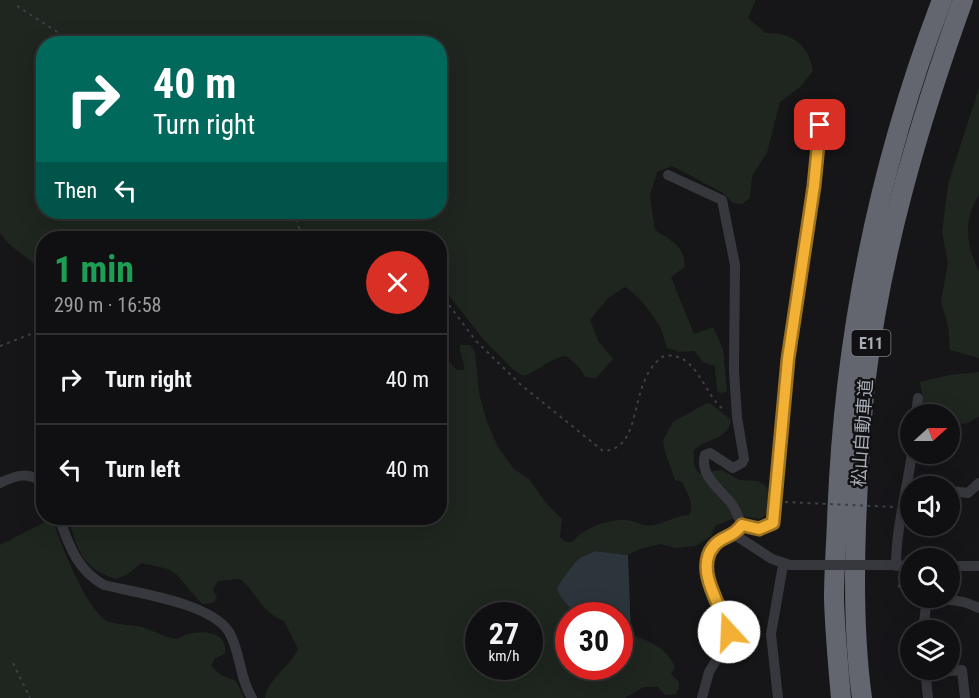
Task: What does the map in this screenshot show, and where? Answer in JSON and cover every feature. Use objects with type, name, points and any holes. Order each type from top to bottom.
[{"type":"highway","name":"松山自動車道","points":[[841,698],[834,598],[839,459],[847,377],[862,285],[885,179],[924,47],[942,0]]},
{"type":"highway","name":"松山自動車道","points":[[862,698],[854,595],[858,462],[866,376],[881,286],[904,181],[963,0]]},
{"type":"street","points":[[742,525],[759,529],[773,523],[788,359],[814,186],[822,105]]},
{"type":"street","points":[[668,176],[722,200],[735,265],[734,371],[737,417],[744,459],[742,463],[733,468],[710,453],[705,455],[703,461],[707,474],[732,504],[742,525]]},
{"type":"street","points":[[917,404],[918,398]]},
{"type":"street","points":[[0,483],[23,475],[36,477]]},
{"type":"street","points":[[960,492],[968,493],[979,483]]},
{"type":"street","points":[[896,565],[896,540],[900,519]]},
{"type":"street","points":[[62,525],[74,555],[91,578],[104,585],[200,609],[218,620],[228,631],[234,644],[241,675],[252,698]]},
{"type":"street","points":[[702,698],[709,672],[727,642],[729,632],[711,586],[707,559],[716,543],[735,535],[742,525]]},
{"type":"street","points":[[735,535],[787,565],[900,565]]},
{"type":"street","points":[[778,698],[771,634],[787,565]]},
{"type":"street","points":[[960,566],[979,566]]},
{"type":"street","points":[[925,620],[927,606],[933,603],[956,600],[979,608]]},
{"type":"street","points":[[960,670],[962,670],[965,698]]},
{"type":"street","points":[[926,680],[928,698]]},
{"type":"path","points":[[17,6],[64,36]]},
{"type":"path","points":[[447,302],[476,341],[513,377],[603,451],[612,451],[626,440],[632,429],[638,397],[648,370],[664,356],[678,356],[688,362],[721,409],[737,417]]},
{"type":"path","points":[[0,346],[31,334],[36,335]]},
{"type":"path","points":[[785,502],[900,503]]},
{"type":"path","points":[[896,565],[898,589],[900,589]]},
{"type":"path","points":[[13,663],[30,698]]},
{"type":"shaded area","points":[[0,0],[756,0],[748,18],[766,33],[784,35],[798,42],[808,54],[813,71],[800,87],[780,102],[767,153],[752,176],[750,198],[742,204],[733,203],[723,193],[672,166],[657,172],[650,196],[655,230],[680,249],[684,260],[685,267],[671,277],[694,334],[713,327],[723,349],[727,391],[722,393],[717,391],[715,366],[703,362],[694,351],[680,352],[667,348],[662,331],[654,317],[641,300],[625,287],[608,298],[590,320],[599,342],[613,359],[596,378],[585,377],[580,368],[566,356],[554,359],[523,376],[483,339],[447,293],[447,231],[36,231],[36,266],[0,233]]},
{"type":"shaded area","points":[[979,88],[979,195],[970,213],[968,233],[971,252],[979,271],[979,358],[950,350],[948,326],[941,301],[948,263],[942,232],[948,184]]},
{"type":"shaded area","points":[[460,345],[470,345],[475,352],[479,393],[487,422],[498,447],[514,469],[529,479],[546,503],[562,519],[560,537],[565,542],[572,542],[596,525],[611,521],[626,520],[651,525],[689,515],[690,498],[682,482],[675,480],[663,440],[673,422],[705,404],[710,403],[731,420],[726,432],[694,450],[694,466],[699,473],[722,470],[739,480],[758,481],[766,486],[770,496],[769,512],[760,519],[746,517],[732,519],[715,526],[711,536],[696,546],[676,548],[661,544],[640,549],[628,555],[594,551],[579,558],[557,588],[565,602],[555,602],[555,680],[633,680],[633,635],[659,647],[671,659],[675,667],[671,674],[679,682],[679,689],[675,694],[665,695],[658,687],[644,687],[625,698],[265,698],[270,684],[298,649],[284,621],[269,612],[240,579],[218,581],[213,590],[217,597],[213,603],[202,604],[176,574],[168,569],[141,563],[128,574],[116,579],[95,569],[78,548],[70,525],[447,525],[447,359],[457,370],[464,370]]},
{"type":"shaded area","points":[[979,372],[979,416],[968,423],[960,424],[960,404],[923,404],[920,382],[949,375]]},
{"type":"shaded area","points":[[39,525],[55,525],[76,578],[93,607],[102,617],[110,622],[142,627],[177,639],[200,632],[216,635],[225,645],[225,654],[215,658],[211,666],[221,675],[236,681],[244,698],[0,698],[0,545]]},
{"type":"shaded area","points":[[594,551],[628,555],[630,602],[565,602],[557,588],[581,557]]},
{"type":"route","points":[[729,632],[711,586],[707,559],[716,543],[735,535],[742,525],[759,529],[773,523],[788,359],[814,186],[820,125]]}]
